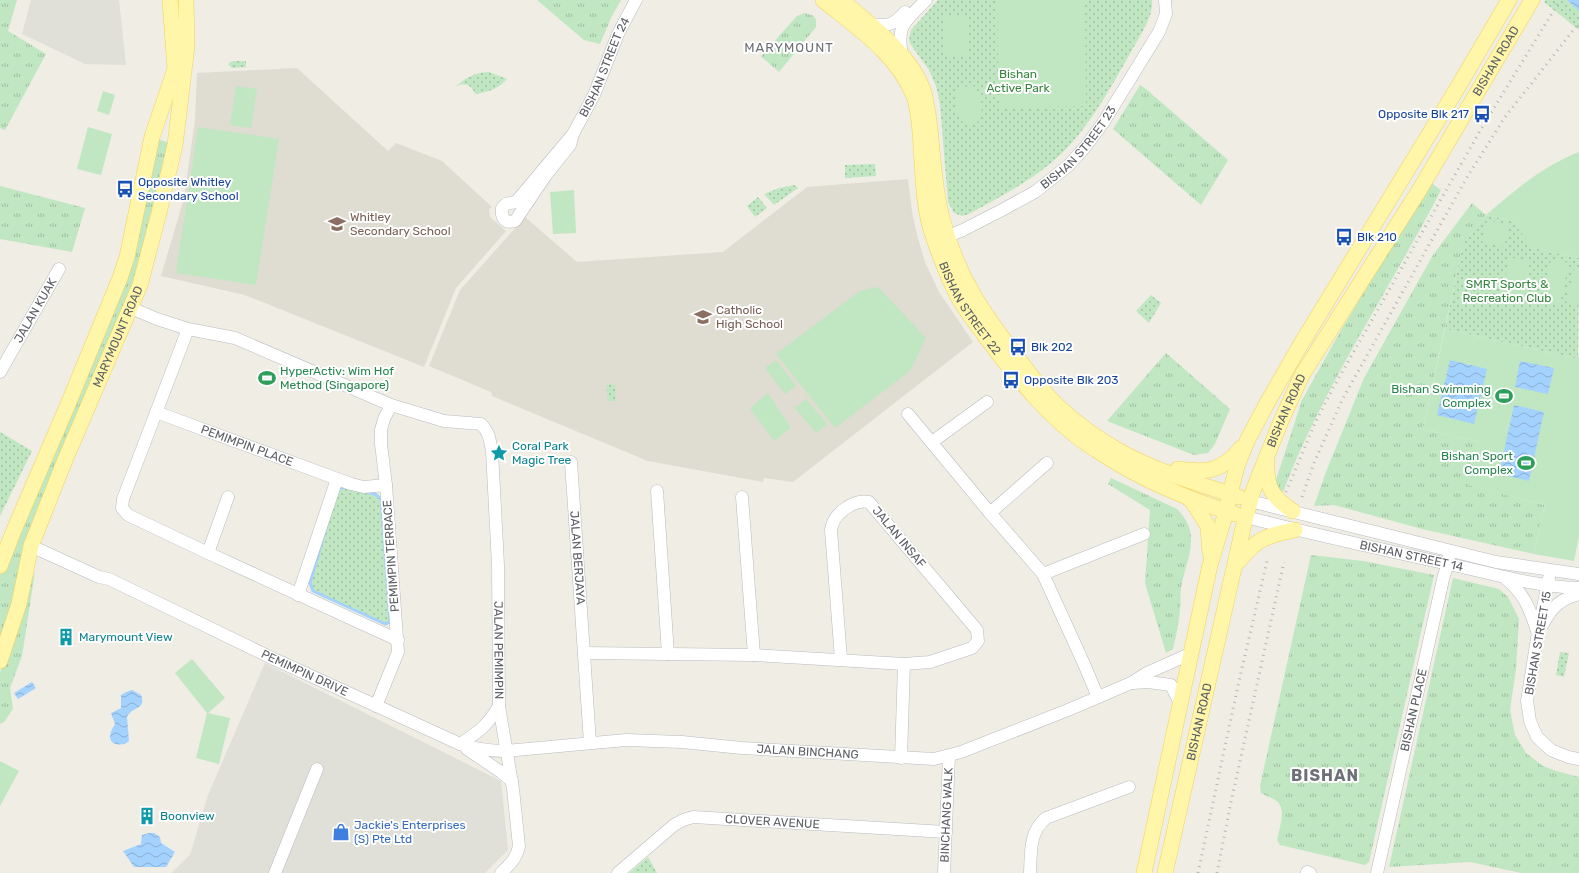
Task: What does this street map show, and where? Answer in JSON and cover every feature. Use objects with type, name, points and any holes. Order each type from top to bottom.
[{"type":"main road","name":"MARYMOUNT ROAD","points":[[0,566],[72,395],[120,278],[127,257],[152,137],[175,69],[170,0]]},
{"type":"main road","name":"MARYMOUNT ROAD","points":[[0,661],[19,604],[32,543],[65,460],[131,308],[142,278],[176,145],[187,46],[186,0]]},
{"type":"main road","name":"BISHAN STREET 22","points":[[824,0],[879,47],[895,65],[913,95],[920,128],[924,188],[930,224],[941,239],[975,299],[998,333],[1034,379],[1058,407],[1121,452],[1153,467],[1250,501]]},
{"type":"main road","name":"BISHAN STREET 22","points":[[841,0],[902,55],[911,66],[924,93],[929,123],[941,239],[940,257],[957,296],[1019,381],[1053,416],[1076,436],[1114,462],[1152,483],[1246,517]]},
{"type":"main road","name":"BISHAN ROAD","points":[[1144,873],[1210,565],[1226,511],[1237,466],[1247,441],[1301,344],[1458,87],[1509,0]]},
{"type":"main road","name":"BISHAN ROAD","points":[[1165,873],[1246,517],[1250,501],[1268,453],[1302,375],[1420,189],[1532,0]]},
{"type":"main road","points":[[1153,467],[1196,472],[1217,469],[1232,460],[1247,441]]},
{"type":"main road","points":[[1268,453],[1268,481],[1271,489],[1277,500],[1293,511]]},
{"type":"main road","points":[[1185,496],[1192,501],[1208,526],[1210,565]]},
{"type":"main road","points":[[1234,566],[1252,547],[1261,541],[1294,530]]},
{"type":"street","name":"BISHAN STREET 24","points":[[573,134],[570,145],[546,175],[515,221],[509,222],[502,218],[502,208],[506,204],[516,202],[573,134],[594,95],[618,34],[636,0]]},
{"type":"street","points":[[869,24],[883,25],[896,22],[916,0]]},
{"type":"street","points":[[902,55],[899,41],[902,26],[926,0]]},
{"type":"street","name":"BISHAN STREET 23","points":[[941,239],[970,227],[1035,192],[1068,165],[1086,146],[1103,123],[1159,32],[1166,14],[1165,0]]},
{"type":"street","name":"JALAN KUAK","points":[[0,372],[58,269]]},
{"type":"street","points":[[131,308],[157,319],[188,329],[234,338],[391,404]]},
{"type":"street","points":[[188,329],[123,499],[122,508],[128,515],[398,640]]},
{"type":"street","points":[[932,442],[987,402]]},
{"type":"street","name":"JALAN PEMIMPIN","points":[[391,404],[444,421],[480,424],[485,428],[490,437],[498,565],[500,706],[512,781],[519,846],[518,852],[501,873]]},
{"type":"street","name":"PEMIMPIN TERRACE","points":[[376,706],[398,652],[386,485],[381,444],[381,430],[391,404]]},
{"type":"street","name":"PEMIMPIN PLACE","points":[[156,412],[351,484],[364,486],[386,485]]},
{"type":"street","points":[[908,414],[1043,574],[1098,697]]},
{"type":"street","name":"JALAN BERJAYA","points":[[571,462],[590,743]]},
{"type":"street","points":[[990,513],[1047,463]]},
{"type":"street","points":[[298,595],[337,479]]},
{"type":"street","points":[[657,491],[668,654]]},
{"type":"street","points":[[208,553],[228,497]]},
{"type":"street","points":[[742,497],[754,654]]},
{"type":"street","name":"JALAN INSAF","points":[[841,659],[831,530],[832,523],[836,516],[855,503],[862,501],[869,502],[977,630],[978,641],[972,648],[930,662],[904,664]]},
{"type":"street","name":"BISHAN STREET 14","points":[[1250,501],[1496,562],[1579,574]]},
{"type":"street","name":"BISHAN STREET 14","points":[[1246,517],[1294,530],[1448,564],[1548,585],[1579,588]]},
{"type":"street","points":[[1043,574],[1144,534]]},
{"type":"street","name":"PEMIMPIN DRIVE","points":[[32,543],[102,571],[109,579],[182,616],[460,744],[473,748],[506,751]]},
{"type":"street","points":[[1442,549],[1449,556],[1448,564]]},
{"type":"street","name":"BISHAN PLACE","points":[[1377,873],[1444,575],[1448,564]]},
{"type":"street","name":"BISHAN STREET 15","points":[[1551,570],[1538,632],[1527,701],[1530,721],[1537,737],[1551,750],[1568,757],[1579,759]]},
{"type":"street","points":[[1501,575],[1515,586],[1525,600],[1538,632]]},
{"type":"street","points":[[1538,632],[1550,612],[1561,601],[1579,594]]},
{"type":"street","points":[[584,653],[754,654],[904,664],[902,758]]},
{"type":"street","name":"JALAN BINCHANG","points":[[506,751],[626,740],[682,742],[742,748],[934,759],[949,756],[1098,697],[1131,683],[1147,673],[1192,653]]},
{"type":"street","name":"JALAN BINCHANG","points":[[1131,683],[1148,682],[1171,685],[1181,705]]},
{"type":"street","points":[[500,706],[482,730],[460,744],[512,781]]},
{"type":"street","name":"BINCHANG WALK","points":[[944,873],[949,756]]},
{"type":"street","points":[[275,873],[317,769]]},
{"type":"street","points":[[1030,873],[1033,837],[1040,822],[1046,818],[1130,787]]},
{"type":"street","name":"CLOVER AVENUE","points":[[618,873],[674,825],[693,817],[946,832]]},
{"type":"shaded area","points":[[31,0],[119,0],[126,65],[85,64],[22,34]]},
{"type":"shaded area","name":"Whitley Secondary School","points":[[297,68],[388,151],[396,143],[442,161],[492,207],[489,209],[490,217],[506,231],[456,288],[424,367],[245,295],[161,276],[184,198],[195,120],[197,73]]},
{"type":"shaded area","name":"Catholic High School","points":[[908,179],[912,212],[925,262],[939,292],[973,342],[793,482],[764,478],[763,482],[648,461],[492,396],[491,392],[429,366],[460,290],[525,217],[577,262],[723,252],[807,187]]},
{"type":"shaded area","points":[[265,663],[501,781],[508,850],[485,873],[171,873],[190,855],[208,795]]},
{"type":"green space","points":[[0,0],[17,0],[8,31],[46,54],[5,130],[0,128]]},
{"type":"green space","points":[[537,0],[621,0],[611,18],[600,44],[584,40]]},
{"type":"green space","name":"Bishan Active Park","points":[[938,0],[1152,0],[1151,12],[1143,31],[1106,96],[1073,141],[1051,163],[1029,179],[969,214],[962,216],[954,213],[948,202],[940,104],[936,86],[929,70],[909,40],[911,30]]},
{"type":"green space","points":[[997,0],[1085,0],[1086,106],[999,108]]},
{"type":"green space","points":[[1545,0],[1567,0],[1579,11],[1579,30],[1544,2]]},
{"type":"green space","points":[[805,13],[814,16],[816,20],[816,27],[779,72],[761,56],[797,16]]},
{"type":"green space","points":[[945,17],[968,17],[968,57],[945,57]]},
{"type":"green space","points":[[233,61],[246,61],[246,67],[232,68],[228,64]]},
{"type":"green space","points":[[489,72],[507,79],[493,90],[475,94],[467,85],[464,84],[455,87],[470,76]]},
{"type":"green space","points":[[1140,85],[1228,160],[1201,205],[1113,129]]},
{"type":"green space","points":[[236,86],[257,89],[251,128],[230,125]]},
{"type":"green space","points":[[974,86],[982,104],[980,117],[978,122],[964,124],[958,116],[956,107],[958,87]]},
{"type":"green space","points":[[103,91],[115,95],[109,115],[97,111]]},
{"type":"green space","points":[[88,127],[112,134],[101,175],[77,169]]},
{"type":"green space","points":[[198,127],[279,139],[256,285],[176,273]]},
{"type":"green space","points":[[152,137],[175,145],[146,262],[65,460],[0,661],[0,566],[120,278]]},
{"type":"green space","points":[[1579,152],[1579,258],[1533,248],[1511,220],[1486,215],[1541,171]]},
{"type":"green space","points":[[875,164],[876,176],[845,178],[845,165]]},
{"type":"green space","points":[[1430,182],[1441,190],[1337,376],[1299,452],[1283,492],[1278,488],[1276,480],[1302,400],[1341,330]]},
{"type":"green space","points":[[795,185],[798,188],[774,205],[764,194],[779,188]]},
{"type":"green space","points":[[0,186],[85,208],[72,252],[0,239]]},
{"type":"green space","points":[[574,190],[576,233],[553,234],[550,192]]},
{"type":"green space","points":[[758,197],[767,208],[755,217],[747,206]]},
{"type":"green space","points":[[1472,203],[1486,215],[1463,244],[1423,429],[1479,442],[1469,485],[1545,505],[1534,554],[1422,529],[1334,505],[1314,506],[1364,378],[1433,255]]},
{"type":"green space","name":"SMRT Sports & Recreation Club","points":[[1486,215],[1511,220],[1534,248],[1579,258],[1578,359],[1445,329],[1463,244]]},
{"type":"green space","points":[[1487,220],[1510,225],[1504,247],[1482,242]]},
{"type":"green space","points":[[1509,257],[1530,262],[1522,300],[1501,296]]},
{"type":"green space","points":[[1551,259],[1569,263],[1560,304],[1542,301]]},
{"type":"green space","points":[[1574,269],[1579,270],[1579,305],[1566,302]]},
{"type":"green space","points":[[878,287],[926,338],[910,371],[835,428],[776,354],[860,291]]},
{"type":"green space","points":[[1151,295],[1161,303],[1149,323],[1136,311]]},
{"type":"green space","name":"Bishan Swimming Complex","points":[[1445,329],[1578,359],[1579,355],[1579,536],[1574,561],[1534,554],[1545,505],[1468,485],[1479,442],[1423,429]]},
{"type":"green space","points":[[1166,353],[1230,409],[1215,444],[1208,453],[1194,455],[1107,421]]},
{"type":"green space","points":[[776,360],[796,386],[785,394],[765,368]]},
{"type":"green space","points":[[615,384],[616,401],[608,401],[606,385]]},
{"type":"green space","points":[[768,393],[791,428],[774,441],[750,408]]},
{"type":"green space","points":[[806,399],[827,424],[816,433],[795,408]]},
{"type":"green space","points":[[0,432],[32,451],[0,516]]},
{"type":"green space","points":[[1111,478],[1177,509],[1185,519],[1189,528],[1191,547],[1181,588],[1179,619],[1173,649],[1166,653],[1145,583],[1150,510],[1108,484]]},
{"type":"green space","points":[[344,487],[375,494],[381,499],[390,622],[385,624],[313,591],[310,583],[337,490]]},
{"type":"green space","points":[[1311,555],[1363,561],[1434,575],[1369,862],[1365,865],[1280,845],[1277,840],[1282,818],[1281,808],[1279,803],[1275,800],[1261,793],[1260,786]]},
{"type":"green space","points":[[35,572],[22,656],[10,688],[13,709],[4,722],[0,724],[0,672],[5,662],[15,625]]},
{"type":"green space","points":[[1453,578],[1499,589],[1508,597],[1519,619],[1516,669],[1510,710],[1515,735],[1526,753],[1543,766],[1579,777],[1579,873],[1521,873],[1470,862],[1389,867]]},
{"type":"green space","points":[[1560,652],[1569,653],[1564,677],[1556,675]]},
{"type":"green space","points":[[192,659],[225,698],[208,713],[230,718],[219,764],[196,758],[207,713],[175,673]]},
{"type":"green space","points":[[0,761],[19,771],[0,806]]},
{"type":"green space","points":[[648,857],[657,873],[629,873]]},
{"type":"water","points":[[1567,0],[1579,0],[1579,11]]},
{"type":"water","points":[[1450,360],[1487,369],[1474,424],[1437,415]]},
{"type":"water","points":[[1520,361],[1554,368],[1548,394],[1515,387]]},
{"type":"water","points":[[1514,405],[1544,412],[1529,481],[1499,474]]},
{"type":"water","points":[[32,682],[36,688],[18,699],[14,693]]},
{"type":"water","points":[[132,690],[141,695],[142,703],[141,706],[132,711],[127,717],[129,741],[125,744],[115,744],[112,742],[110,736],[112,728],[115,724],[111,713],[121,708],[121,695]]},
{"type":"water","points":[[154,833],[160,837],[161,843],[175,852],[166,867],[134,867],[123,851],[141,844],[142,835]]},
{"type":"waterway","points":[[344,487],[375,494],[381,499],[390,622],[385,624],[313,591],[310,583],[337,490],[344,487]]},
{"type":"railway","points":[[1286,492],[1315,423],[1333,388],[1480,131],[1560,0]]},
{"type":"railway","points":[[1302,497],[1314,463],[1342,400],[1466,179],[1505,117],[1579,23]]},
{"type":"railway","points":[[1198,873],[1239,681],[1268,557]]},
{"type":"railway","points":[[1217,873],[1231,802],[1284,562]]},
{"type":"place","name":"Opposite Blk 217","points":[[1482,114]]},
{"type":"place","name":"Opposite Whitley Secondary School","points":[[125,189]]},
{"type":"place","name":"Whitley Secondary School","points":[[337,224]]},
{"type":"place","name":"Blk 210","points":[[1344,237]]},
{"type":"place","name":"Catholic High School","points":[[703,317]]},
{"type":"place","name":"Blk 202","points":[[1018,347]]},
{"type":"place","name":"HyperActiv: Wim Hof Method (Singapore)","points":[[267,378]]},
{"type":"place","name":"Opposite Blk 203","points":[[1011,380]]},
{"type":"place","name":"Bishan Swimming Complex","points":[[1504,396]]},
{"type":"place","name":"Coral Park Magic Tree","points":[[499,453]]},
{"type":"place","name":"Bishan Sport Complex","points":[[1526,463]]},
{"type":"place","name":"Marymount View","points":[[66,637]]},
{"type":"place","name":"Boonview","points":[[147,816]]},
{"type":"place","name":"Jackie's Enterprises (S) Pte Ltd","points":[[341,832]]},
{"type":"district","name":"MARYMOUNT","points":[[789,47]]},
{"type":"district","name":"BISHAN","points":[[1325,775]]}]
